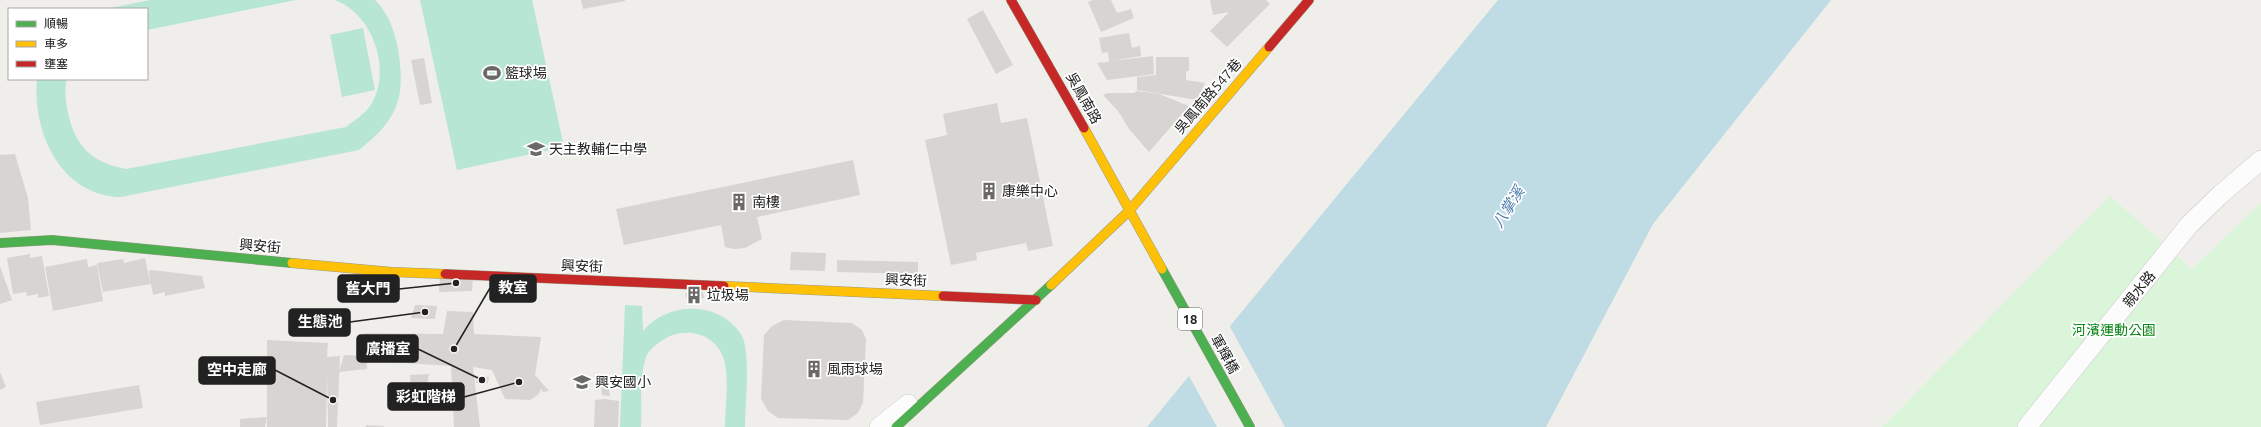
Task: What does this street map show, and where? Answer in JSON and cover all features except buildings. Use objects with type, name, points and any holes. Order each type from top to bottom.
[{"type":"street","name":"吳鳳南路","points":[[1012,0],[1080,120],[1129,211]]},
{"type":"street","name":"吳鳳南路547巷","points":[[1129,211],[1309,0]]},
{"type":"street","name":"親水路","points":[[2027,427],[2189,226],[2221,194],[2261,160]]},
{"type":"street","points":[[896,427],[982,347],[1036,300],[1129,211]]},
{"type":"street","name":"軍輝橋","points":[[1129,211],[1250,427]]},
{"type":"street","name":"興安街","points":[[0,243],[16,240],[52,240],[392,272],[1036,300]]},
{"type":"street","points":[[879,427],[982,347]]},
{"type":"green space","points":[[150,0],[296,0],[148,30],[148,8],[110,8]]},
{"type":"green space","points":[[335,0],[375,0],[380,5],[395,35],[400,66],[401,81],[399,94],[391,118],[372,139],[359,150],[121,197],[100,194],[82,186],[67,173],[55,158],[46,139],[40,120],[37,99],[37,80],[67,80],[65,92],[68,113],[71,125],[81,144],[94,157],[103,162],[126,169],[346,127],[371,105],[378,87],[380,73],[379,58],[375,43],[368,29],[359,17],[348,7]]},
{"type":"green space","name":"籃球場","points":[[420,0],[532,0],[564,147],[457,170]]},
{"type":"green space","points":[[363,28],[375,90],[342,97],[330,35]]},
{"type":"green space","name":"河濱運動公園","points":[[2110,196],[2192,269],[2261,203],[2261,427],[1882,427]]},
{"type":"green space","points":[[625,305],[642,306],[643,331],[653,321],[666,314],[679,310],[694,309],[708,311],[721,316],[733,324],[742,336],[745,344],[747,380],[745,427],[725,427],[727,391],[726,372],[723,357],[718,348],[712,341],[704,337],[687,333],[668,337],[652,348],[648,353],[642,374],[641,427],[620,427]]},
{"type":"water","name":"八掌溪","points":[[1498,0],[1831,0],[1653,224],[1546,427],[1147,427]]},
{"type":"pier","points":[[1229,325],[1285,427],[1217,427],[1188,374]]},
{"type":"traffic: fast","points":[[0,243],[52,240],[292,263]]},
{"type":"traffic: fast","points":[[1162,269],[1250,427]]},
{"type":"traffic: fast","points":[[896,427],[1051,285]]},
{"type":"traffic: slow","points":[[1051,285],[1129,211],[1269,47]]},
{"type":"traffic: slow","points":[[1084,128],[1162,269]]},
{"type":"traffic: slow","points":[[292,263],[392,272],[445,274]]},
{"type":"traffic: slow","points":[[724,286],[943,296]]},
{"type":"traffic: jam","points":[[1011,0],[1084,128]]},
{"type":"traffic: jam","points":[[1269,47],[1309,0]]},
{"type":"traffic: jam","points":[[445,274],[724,286]]},
{"type":"traffic: jam","points":[[943,296],[1036,300]]},
{"type":"place","name":"籃球場","points":[[492,73]]},
{"type":"place","name":"天主教輔仁中學","points":[[536,149]]},
{"type":"place","name":"康樂中心","points":[[989,191]]},
{"type":"place","name":"南樓","points":[[739,202]]},
{"type":"place","name":"舊大門","points":[[456,283]]},
{"type":"place","name":"垃圾場","points":[[694,295]]},
{"type":"place","name":"生態池","points":[[425,312]]},
{"type":"place","name":"教室","points":[[454,349]]},
{"type":"place","name":"風雨球場","points":[[814,369]]},
{"type":"place","name":"廣播室","points":[[482,380]]},
{"type":"place","name":"彩虹階梯","points":[[519,382]]},
{"type":"place","name":"興安國小","points":[[582,382]]},
{"type":"place","name":"空中走廊","points":[[333,400]]}]
